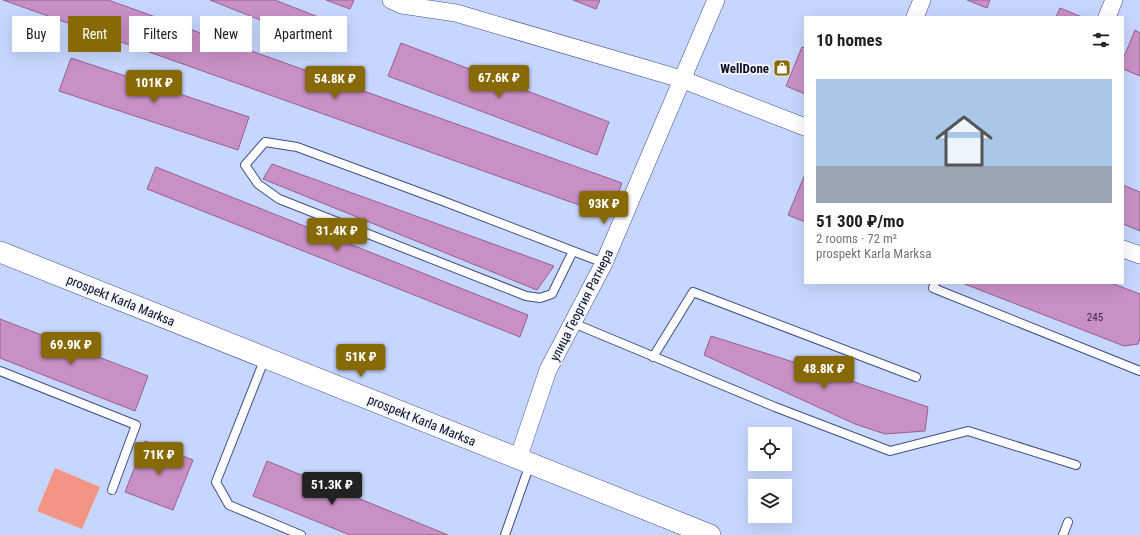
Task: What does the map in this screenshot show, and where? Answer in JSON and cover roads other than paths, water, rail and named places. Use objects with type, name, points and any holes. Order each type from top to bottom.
[{"type":"street","points":[[391,0],[402,5],[459,6],[681,80],[804,127]]},
{"type":"street","name":"улица Георгия Ратнера","points":[[524,461],[548,370],[604,263],[716,0]]},
{"type":"street","points":[[915,16],[922,0]]},
{"type":"street","points":[[1107,16],[1114,0]]},
{"type":"street","points":[[1124,249],[1140,256]]},
{"type":"street","name":"prospekt Karla Marksa","points":[[0,252],[710,535]]},
{"type":"lane","points":[[573,251],[552,294],[540,298],[526,296],[279,199],[258,184],[245,165],[265,142],[297,147],[440,200],[573,251],[604,263]]},
{"type":"lane","points":[[935,284],[933,288],[1140,371]]},
{"type":"lane","points":[[653,356],[693,292],[916,377]]},
{"type":"lane","points":[[573,323],[775,407],[890,451],[968,431],[1076,465]]},
{"type":"lane","points":[[265,358],[216,482],[229,505],[301,535]]},
{"type":"lane","points":[[0,371],[136,425],[112,490]]},
{"type":"lane","points":[[505,535],[524,461]]},
{"type":"lane","points":[[1063,535],[1068,522]]},
{"type":"place","name":"WellDone","points":[[782,68]]}]
